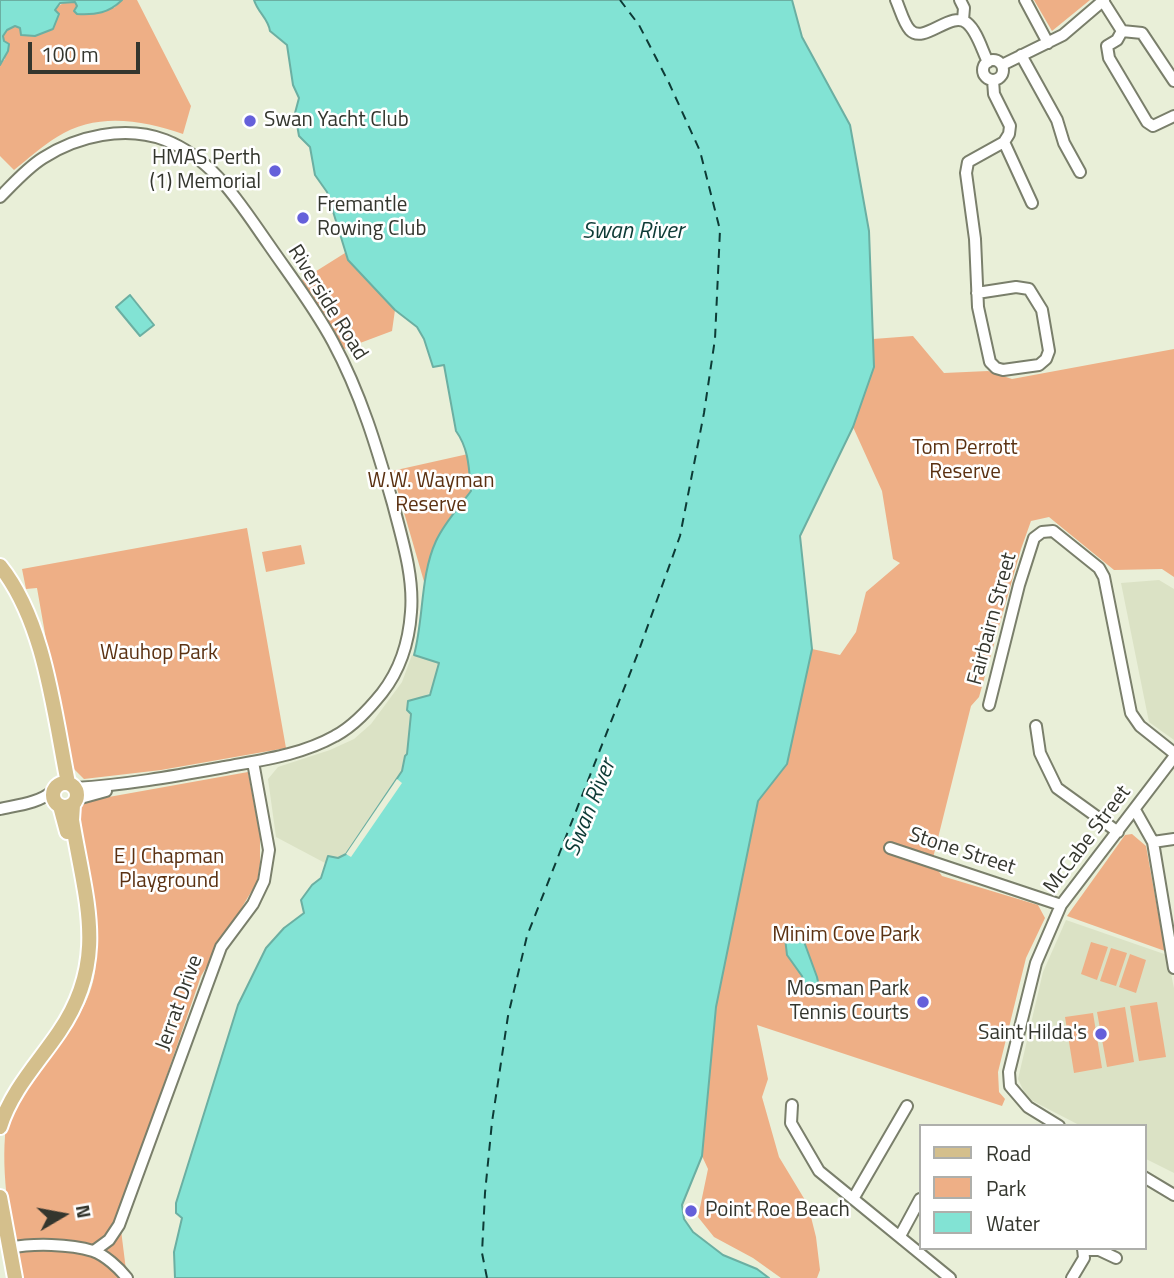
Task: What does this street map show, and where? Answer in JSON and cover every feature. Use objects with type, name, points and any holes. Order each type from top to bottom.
[{"type":"main road","points":[[0,566],[16,589],[24,607],[51,691],[65,795],[65,823],[81,911],[84,949],[77,988],[66,1011],[0,1109]]},
{"type":"main road","points":[[0,577],[20,611],[40,672],[72,820],[91,947],[86,980],[71,1014],[11,1099],[0,1127]]},
{"type":"main road","points":[[0,1196],[9,1278]]},
{"type":"main road","points":[[1,1224],[10,1248],[15,1278]]},
{"type":"street","points":[[896,0],[909,30],[915,34],[963,20],[970,25],[988,62]]},
{"type":"street","points":[[960,0],[964,8],[963,20]]},
{"type":"street","points":[[1025,0],[1048,43]]},
{"type":"street","points":[[1002,65],[1063,35],[1103,0],[1122,31]]},
{"type":"street","points":[[1122,31],[1142,33],[1174,81]]},
{"type":"street","points":[[1122,31],[1117,40],[1107,46],[1107,52],[1140,111],[1153,126],[1174,116]]},
{"type":"street","points":[[1021,55],[1057,120],[1064,143],[1080,172]]},
{"type":"street","points":[[977,293],[1016,287],[1029,289],[1042,310],[1049,351],[1046,359],[1039,365],[1003,370],[990,362],[977,293],[975,239],[966,173],[968,162],[1004,142],[1009,134],[1010,126],[994,94],[993,80],[984,73],[984,66],[988,62],[997,61],[1002,65],[1003,71],[1001,76],[993,80]]},
{"type":"street","name":"Riverside Road","points":[[0,197],[44,157],[92,137],[135,134],[163,139],[183,149],[210,169],[228,187],[326,329],[353,383],[372,429],[405,551],[411,586],[411,613],[406,646],[394,675],[384,691],[360,717],[337,735],[308,749],[253,762],[0,809]]},
{"type":"street","points":[[1004,142],[1032,203]]},
{"type":"street","name":"Riverside Road","points":[[0,204],[46,163],[52,154]]},
{"type":"street","name":"Fairbairn Street","points":[[989,705],[1019,585],[1034,538],[1042,532],[1053,531],[1099,568],[1104,577],[1131,713],[1140,726],[1174,755]]},
{"type":"street","points":[[1036,726],[1041,753],[1057,788],[1118,832]]},
{"type":"street","name":"McCabe Street","points":[[1056,1124],[1028,1107],[1010,1086],[1009,1072],[1036,962],[1061,905],[1174,755]]},
{"type":"street","name":"Jerrat Drive","points":[[94,1251],[108,1240],[119,1225],[221,947],[253,904],[264,881],[269,850],[253,762]]},
{"type":"street","points":[[1135,810],[1153,842],[1174,968]]},
{"type":"street","points":[[1127,820],[1143,828]]},
{"type":"street","points":[[1153,842],[1174,839]]},
{"type":"street","name":"Stone Street","points":[[890,848],[1061,905]]},
{"type":"street","points":[[792,1105],[791,1123],[819,1171],[950,1278]]},
{"type":"street","points":[[853,1199],[907,1106]]},
{"type":"street","points":[[1146,1178],[1174,1195]]},
{"type":"street","points":[[900,1236],[918,1203]]},
{"type":"street","points":[[10,1248],[48,1245],[94,1251],[127,1278]]},
{"type":"street","points":[[1072,1278],[1084,1258],[1083,1250]]},
{"type":"street","points":[[1099,1250],[1116,1258]]},
{"type":"shaded area","points":[[1159,580],[1174,589],[1174,740],[1149,722],[1121,583]]},
{"type":"shaded area","points":[[412,655],[469,671],[419,699],[411,714],[407,754],[402,771],[351,857],[328,856],[325,863],[276,837],[268,779],[278,767],[354,739],[371,724],[402,682]]},
{"type":"shaded area","name":"Saint Hilda's","points":[[1066,920],[1167,955],[1174,988],[1174,1173],[1146,1159],[1146,1124],[1077,1124],[1027,1098],[1018,1079],[1043,972]]},
{"type":"green space","points":[[122,0],[137,0],[191,106],[183,134],[135,122],[103,121],[87,124],[57,137],[14,170],[0,156],[0,65],[5,59],[3,35],[7,30],[15,26],[20,28],[67,1],[75,2],[77,6],[114,8]]},
{"type":"green space","points":[[1034,0],[1090,0],[1052,31]]},
{"type":"green space","points":[[345,253],[348,260],[395,310],[392,331],[344,349],[302,280]]},
{"type":"green space","points":[[913,336],[944,373],[988,371],[1012,379],[1174,349],[1174,577],[1162,569],[1114,570],[1049,517],[1031,521],[979,697],[971,706],[932,862],[942,876],[1038,905],[1045,918],[1026,958],[998,1072],[999,1092],[1005,1099],[1002,1106],[757,1025],[768,1079],[762,1097],[779,1157],[808,1205],[820,1270],[817,1278],[781,1278],[753,1258],[714,1237],[698,1217],[708,1169],[702,1156],[716,1007],[758,801],[787,763],[812,649],[840,655],[856,632],[866,592],[900,563],[893,559],[882,491],[853,427],[874,367],[873,339]]},
{"type":"green space","name":"W.W. Wayman Reserve","points":[[468,454],[471,491],[447,524],[436,545],[425,585],[392,471]]},
{"type":"green space","name":"Wauhop Park","points":[[247,528],[286,748],[161,770],[84,779],[72,767],[37,588],[26,589],[22,569]]},
{"type":"green space","points":[[301,545],[305,564],[266,572],[262,552]]},
{"type":"green space","name":"E J Chapman Playground","points":[[248,772],[260,836],[257,882],[201,976],[119,1214],[127,1278],[20,1278],[5,1183],[6,1126],[14,1105],[26,1086],[80,1013],[90,993],[95,971],[96,939],[81,850],[79,808],[92,800]]},
{"type":"green space","points":[[1132,834],[1146,846],[1165,951],[1067,916],[1125,835]]},
{"type":"green space","points":[[1091,942],[1108,947],[1097,980],[1081,974]]},
{"type":"green space","points":[[1111,948],[1127,953],[1116,986],[1100,981]]},
{"type":"green space","points":[[1130,954],[1146,960],[1136,993],[1119,987]]},
{"type":"green space","points":[[1157,1002],[1166,1057],[1139,1061],[1130,1006]]},
{"type":"green space","points":[[1125,1007],[1134,1062],[1107,1067],[1097,1012]]},
{"type":"green space","points":[[1093,1013],[1102,1068],[1074,1073],[1065,1017]]},
{"type":"water","points":[[0,0],[122,0],[107,10],[90,14],[77,14],[74,11],[77,6],[75,2],[60,3],[55,10],[59,14],[53,29],[35,36],[21,35],[20,28],[15,26],[7,30],[3,36],[4,41],[9,44],[8,51],[0,65]]},
{"type":"water","name":"Swan River","points":[[254,0],[792,0],[802,37],[850,125],[869,231],[874,367],[853,427],[800,536],[812,649],[787,764],[758,801],[716,1007],[702,1156],[682,1205],[684,1219],[693,1232],[723,1255],[757,1269],[769,1278],[175,1278],[174,1252],[182,1218],[176,1213],[176,1203],[238,1005],[266,948],[284,928],[304,913],[301,900],[321,878],[328,856],[338,858],[346,854],[402,771],[407,754],[411,714],[407,710],[408,701],[430,695],[439,663],[414,655],[427,568],[439,534],[471,491],[468,460],[456,431],[444,365],[433,367],[417,327],[395,310],[348,260],[327,192],[315,175],[310,147],[299,136],[295,113],[299,98],[293,85],[287,45],[270,31]]},
{"type":"water","points":[[130,295],[154,325],[140,336],[116,307]]},
{"type":"water","points":[[799,928],[817,977],[820,991],[814,994],[806,990],[802,976],[787,955],[785,938],[791,929]]},
{"type":"pier","points":[[397,779],[402,783],[351,857],[346,854]]},
{"type":"ferry route","points":[[487,1278],[482,1253],[492,1122],[508,1016],[527,936],[638,653],[680,536],[704,413],[715,339],[720,230],[700,151],[639,25],[620,0]]},
{"type":"place","name":"Swan Yacht Club","points":[[250,121]]},
{"type":"place","name":"HMAS Perth (1) Memorial","points":[[275,171]]},
{"type":"place","name":"Fremantle Rowing Club","points":[[303,218]]},
{"type":"place","name":"Mosman Park Tennis Courts","points":[[923,1002]]},
{"type":"place","name":"Saint Hilda's","points":[[1101,1034]]},
{"type":"place","name":"Point Roe Beach","points":[[691,1211]]},
{"type":"park label","name":"Tom Perrott Reserve","points":[[965,461]]},
{"type":"park label","name":"Minim Cove Park","points":[[846,936]]}]
